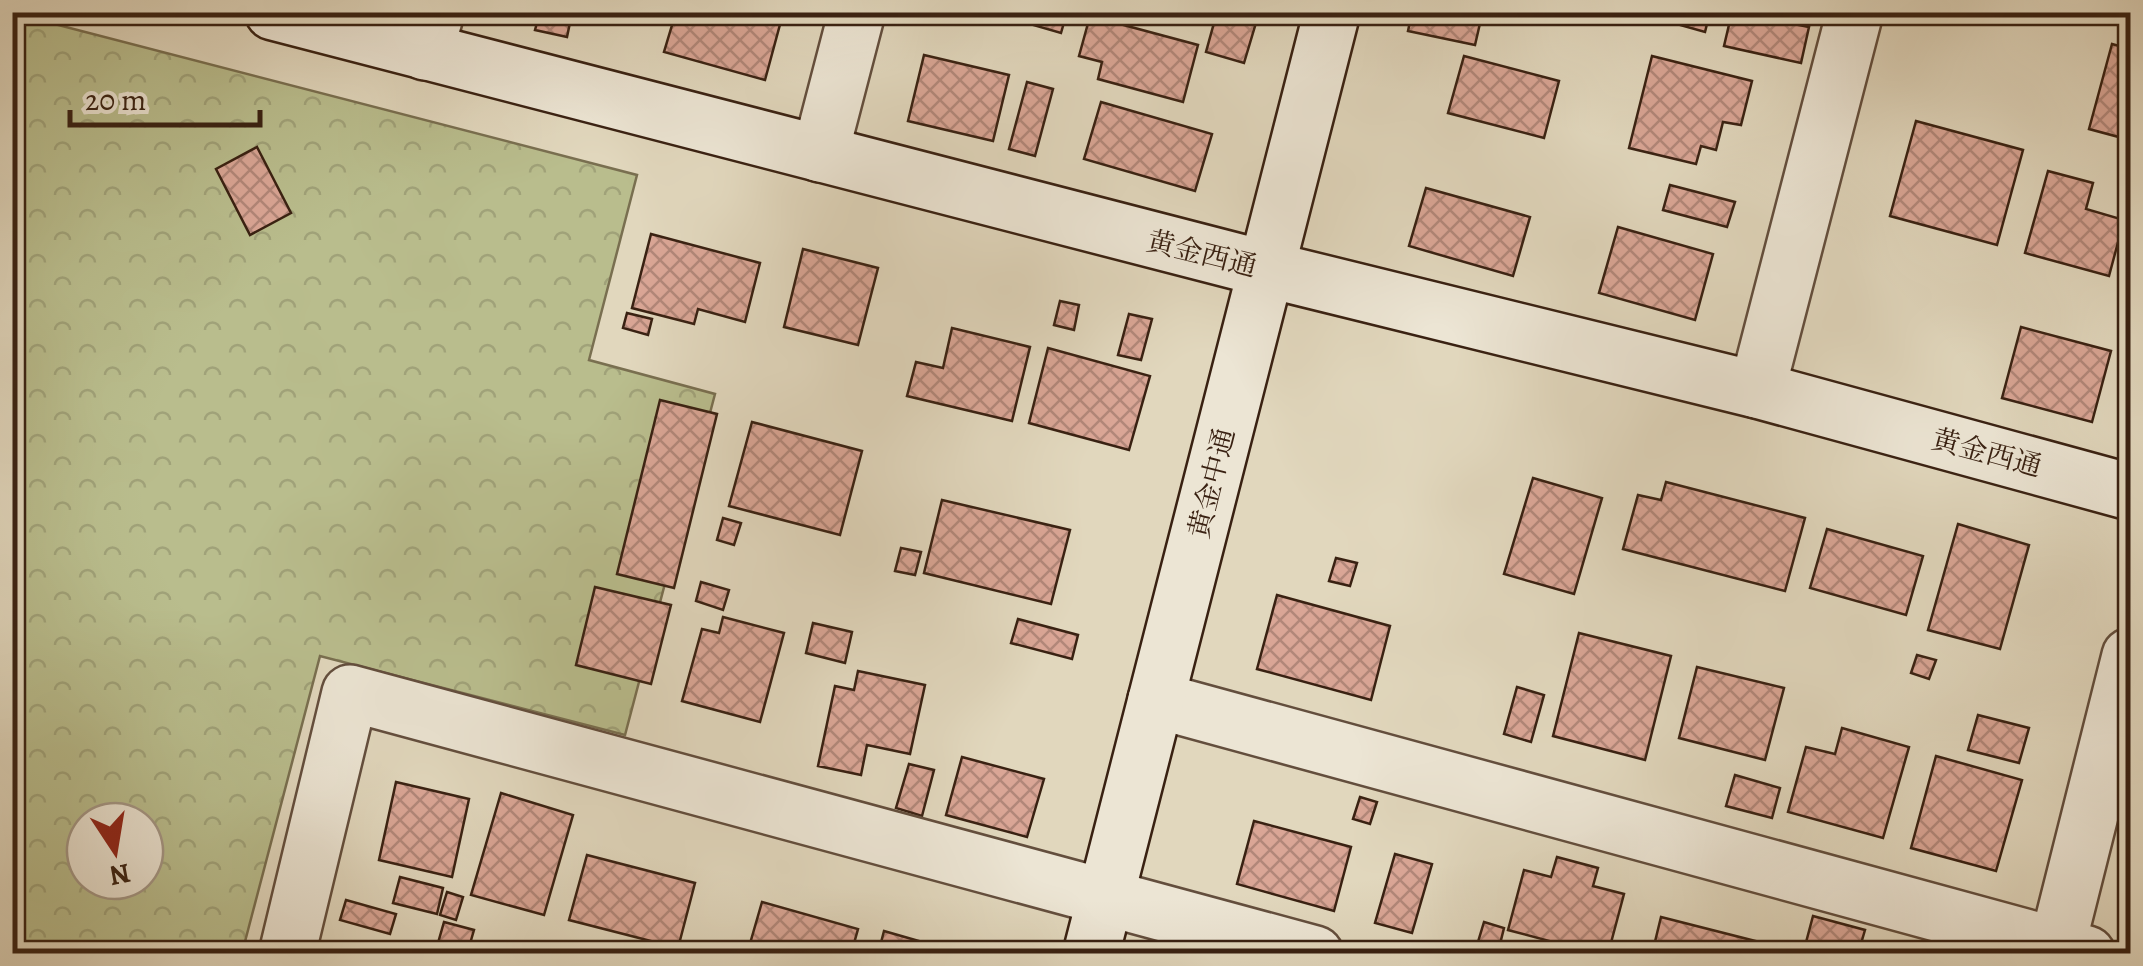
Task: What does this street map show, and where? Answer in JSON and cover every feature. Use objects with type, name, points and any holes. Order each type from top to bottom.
[{"type":"street","name":"黄金西通","points":[[273,12],[430,32],[820,154],[1266,270],[1757,390],[2130,492]]},
{"type":"street","points":[[820,154],[858,12]]},
{"type":"street","name":"黄金中通","points":[[1091,954],[1332,12]]},
{"type":"street","points":[[1757,390],[1855,12]]},
{"type":"street","points":[[1156,700],[2066,951],[2130,656]]},
{"type":"street","points":[[287,954],[350,693],[1315,954]]},
{"type":"green space","points":[[12,13],[637,175],[589,360],[715,394],[625,735],[320,656],[242,953],[13,953]]},
{"type":"building","points":[[540,12],[613,12],[611,23],[572,13],[567,37],[535,30]]},
{"type":"building","points":[[676,12],[764,12],[782,17],[765,80],[664,52]]},
{"type":"building","points":[[988,12],[1067,12],[1061,33]]},
{"type":"building","points":[[1217,12],[1258,16],[1244,63],[1206,52]]},
{"type":"building","points":[[1412,12],[1447,12],[1481,19],[1475,45],[1408,31]]},
{"type":"building","points":[[1539,12],[1582,12],[1579,22]]},
{"type":"building","points":[[1634,12],[1710,12],[1705,32]]},
{"type":"building","points":[[1732,12],[1809,27],[1801,63],[1724,46]]},
{"type":"building","points":[[1090,16],[1198,45],[1183,102],[1098,79],[1102,62],[1079,56]]},
{"type":"building","points":[[2112,44],[2130,49],[2130,140],[2089,129]]},
{"type":"building","points":[[924,55],[1009,75],[993,141],[908,121]]},
{"type":"building","points":[[1464,56],[1559,81],[1544,138],[1448,113]]},
{"type":"building","points":[[1652,56],[1752,81],[1741,125],[1723,122],[1716,150],[1701,146],[1696,164],[1629,148]]},
{"type":"building","points":[[1027,82],[1053,89],[1035,156],[1009,149]]},
{"type":"building","points":[[1101,102],[1212,134],[1195,191],[1084,159]]},
{"type":"building","points":[[1916,121],[2023,150],[1997,245],[1890,216]]},
{"type":"building","points":[[257,147],[291,213],[250,235],[216,169]]},
{"type":"building","points":[[2048,171],[2093,183],[2086,209],[2124,220],[2109,276],[2025,253]]},
{"type":"building","points":[[1670,185],[1735,202],[1727,227],[1663,210]]},
{"type":"building","points":[[1426,188],[1530,217],[1513,276],[1409,246]]},
{"type":"building","points":[[1618,227],[1713,254],[1695,320],[1599,293]]},
{"type":"building","points":[[651,234],[760,263],[745,322],[698,309],[694,324],[632,308]]},
{"type":"building","points":[[803,249],[878,268],[858,345],[784,327]]},
{"type":"building","points":[[1060,301],[1079,305],[1074,330],[1054,325]]},
{"type":"building","points":[[627,313],[652,319],[648,335],[623,328]]},
{"type":"building","points":[[1129,314],[1152,319],[1141,360],[1118,355]]},
{"type":"building","points":[[2021,327],[2111,351],[2092,422],[2002,398]]},
{"type":"building","points":[[952,328],[1030,347],[1012,421],[907,396],[916,362],[943,368]]},
{"type":"building","points":[[1048,348],[1150,376],[1129,450],[1029,423]]},
{"type":"building","points":[[660,400],[717,414],[674,588],[617,574]]},
{"type":"building","points":[[752,422],[862,451],[840,535],[729,506]]},
{"type":"building","points":[[1533,478],[1602,498],[1574,594],[1504,574]]},
{"type":"building","points":[[1666,482],[1805,518],[1785,591],[1623,549],[1638,495],[1661,500]]},
{"type":"building","points":[[942,500],[1070,530],[1051,604],[924,573]]},
{"type":"building","points":[[723,518],[741,523],[734,545],[717,540]]},
{"type":"building","points":[[1958,524],[2029,545],[2000,649],[1928,630]]},
{"type":"building","points":[[1827,529],[1923,556],[1906,615],[1810,588]]},
{"type":"building","points":[[901,548],[921,552],[915,575],[895,571]]},
{"type":"building","points":[[1336,558],[1357,563],[1350,586],[1329,581]]},
{"type":"building","points":[[701,582],[729,590],[723,610],[696,601]]},
{"type":"building","points":[[595,587],[671,605],[651,684],[576,665]]},
{"type":"building","points":[[1277,595],[1390,626],[1371,700],[1257,669]]},
{"type":"building","points":[[723,617],[784,633],[760,722],[682,701],[702,629],[719,633]]},
{"type":"building","points":[[1018,619],[1078,635],[1072,659],[1011,643]]},
{"type":"building","points":[[813,623],[852,632],[845,663],[806,653]]},
{"type":"building","points":[[1579,633],[1671,656],[1645,760],[1553,736]]},
{"type":"building","points":[[1917,655],[1936,660],[1929,679],[1911,673]]},
{"type":"building","points":[[1697,667],[1784,688],[1765,760],[1679,738]]},
{"type":"building","points":[[858,671],[925,685],[910,754],[867,745],[861,775],[818,766],[835,686],[854,690]]},
{"type":"building","points":[[1517,687],[1544,695],[1531,742],[1504,734]]},
{"type":"building","points":[[1978,715],[2029,728],[2019,763],[1968,750]]},
{"type":"building","points":[[1842,728],[1909,747],[1883,838],[1788,812],[1806,747],[1835,754]]},
{"type":"building","points":[[1936,756],[2022,780],[1996,871],[1911,848]]},
{"type":"building","points":[[962,757],[1044,779],[1027,837],[946,815]]},
{"type":"building","points":[[909,764],[934,770],[922,816],[896,808]]},
{"type":"building","points":[[1735,775],[1780,788],[1772,818],[1726,806]]},
{"type":"building","points":[[396,782],[469,799],[452,877],[379,860]]},
{"type":"building","points":[[501,793],[573,815],[544,915],[471,895]]},
{"type":"building","points":[[1360,797],[1377,802],[1370,824],[1353,819]]},
{"type":"building","points":[[1254,821],[1351,847],[1334,911],[1237,884]]},
{"type":"building","points":[[1395,854],[1432,864],[1412,933],[1375,923]]},
{"type":"building","points":[[587,855],[695,883],[678,948],[569,920]]},
{"type":"building","points":[[1557,857],[1598,868],[1593,886],[1624,894],[1608,954],[1508,930],[1524,870],[1551,877]]},
{"type":"building","points":[[400,877],[443,888],[437,914],[393,903]]},
{"type":"building","points":[[447,892],[463,897],[456,920],[440,915]]},
{"type":"building","points":[[346,900],[396,914],[390,934],[340,920]]},
{"type":"building","points":[[762,902],[858,929],[851,954],[747,954]]},
{"type":"building","points":[[1813,916],[1865,930],[1858,954],[1804,950]]},
{"type":"building","points":[[1661,917],[1767,944],[1764,954],[1652,954]]},
{"type":"building","points":[[444,922],[474,930],[467,954],[436,950]]},
{"type":"building","points":[[1484,922],[1504,928],[1499,948],[1478,942]]},
{"type":"building","points":[[884,931],[964,954],[878,954]]},
{"type":"building","points":[[1905,942],[1936,951],[1935,954],[1902,954]]}]
